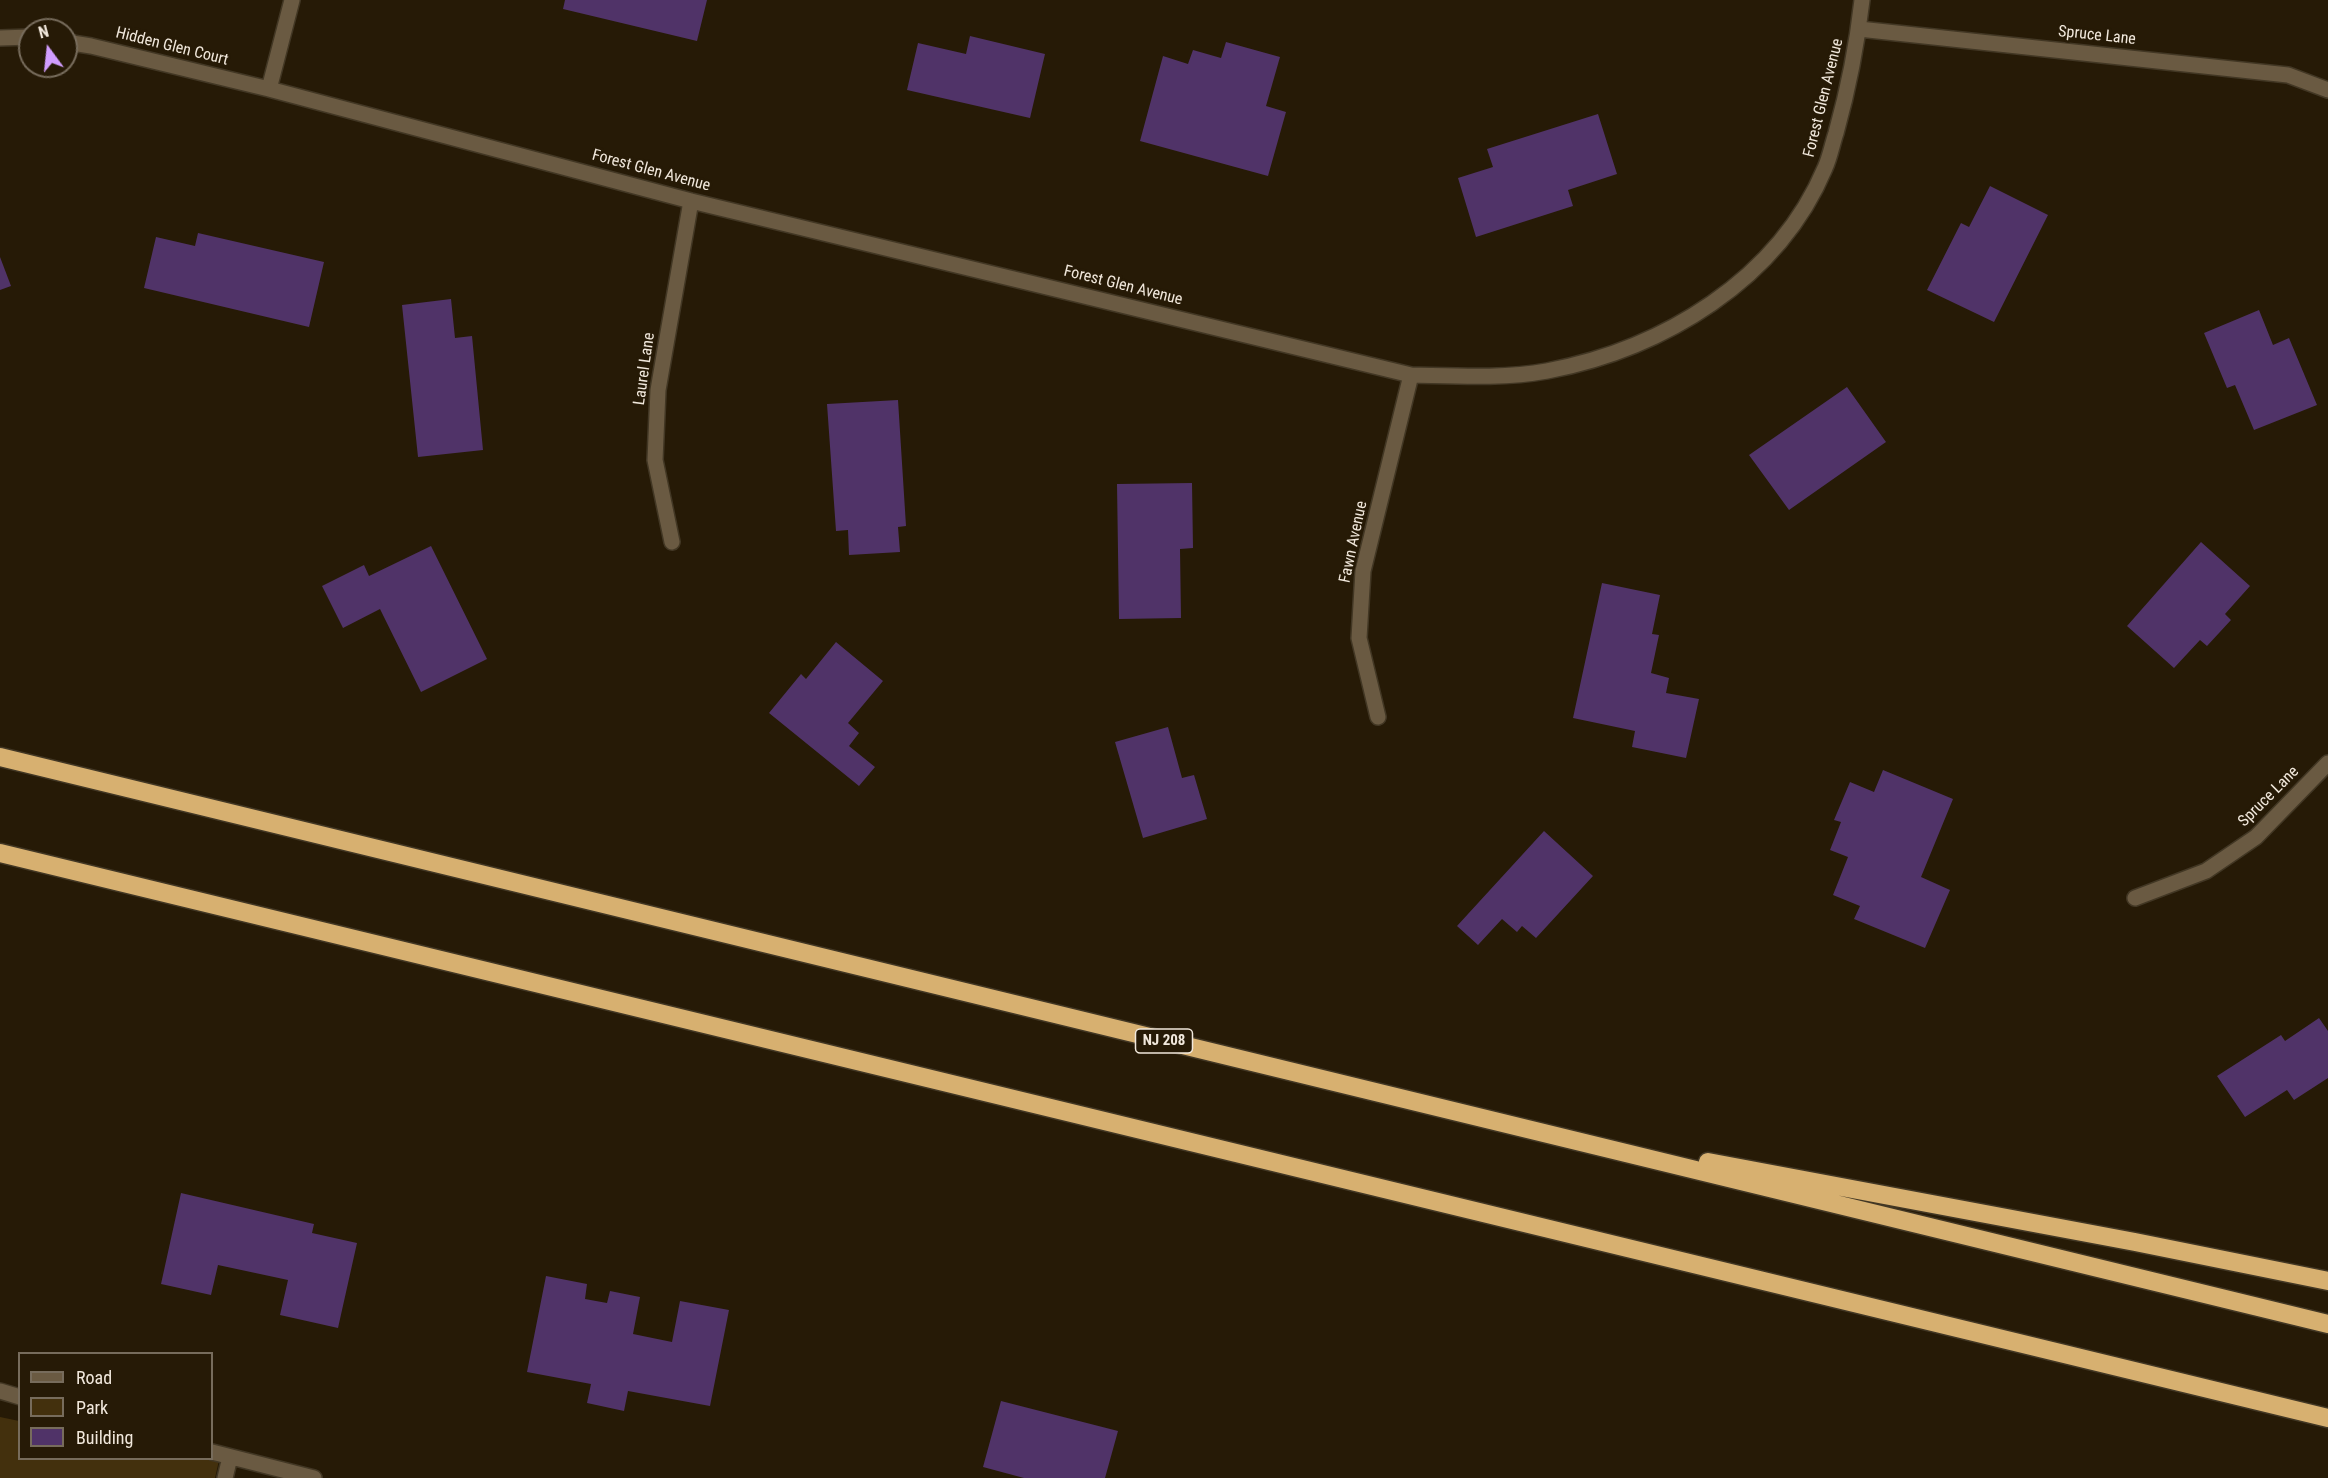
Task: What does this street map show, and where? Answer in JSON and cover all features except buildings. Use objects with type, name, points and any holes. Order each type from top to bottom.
[{"type":"highway","name":"NJ 208","points":[[0,757],[2328,1324]]},
{"type":"highway","points":[[0,853],[2328,1419]]},
{"type":"highway","points":[[1466,1115],[2328,1281]]},
{"type":"street","points":[[269,89],[291,0]]},
{"type":"street","name":"Forest Glen Avenue","points":[[269,89],[691,201],[1411,375],[1482,376],[1546,371],[1608,356],[1673,328],[1727,293],[1770,255],[1798,220],[1826,168],[1845,103],[1862,0]]},
{"type":"street","name":"Spruce Lane","points":[[1859,29],[2288,75],[2328,90]]},
{"type":"street","points":[[0,38],[18,38]]},
{"type":"street","name":"Hidden Glen Court","points":[[78,44],[269,89]]},
{"type":"street","name":"Laurel Lane","points":[[672,542],[655,460],[658,390],[691,201]]},
{"type":"street","name":"Fawn Avenue","points":[[1378,717],[1359,638],[1363,571],[1411,375]]},
{"type":"street","name":"Spruce Lane","points":[[2135,898],[2206,871],[2256,837],[2328,763]]},
{"type":"street","points":[[0,1391],[18,1396]]},
{"type":"street","points":[[213,1452],[314,1478]]},
{"type":"street","points":[[225,1478],[230,1457]]},
{"type":"green space","points":[[0,1417],[18,1421],[18,1460],[213,1460],[213,1458],[220,1456],[215,1478],[0,1478]]}]
